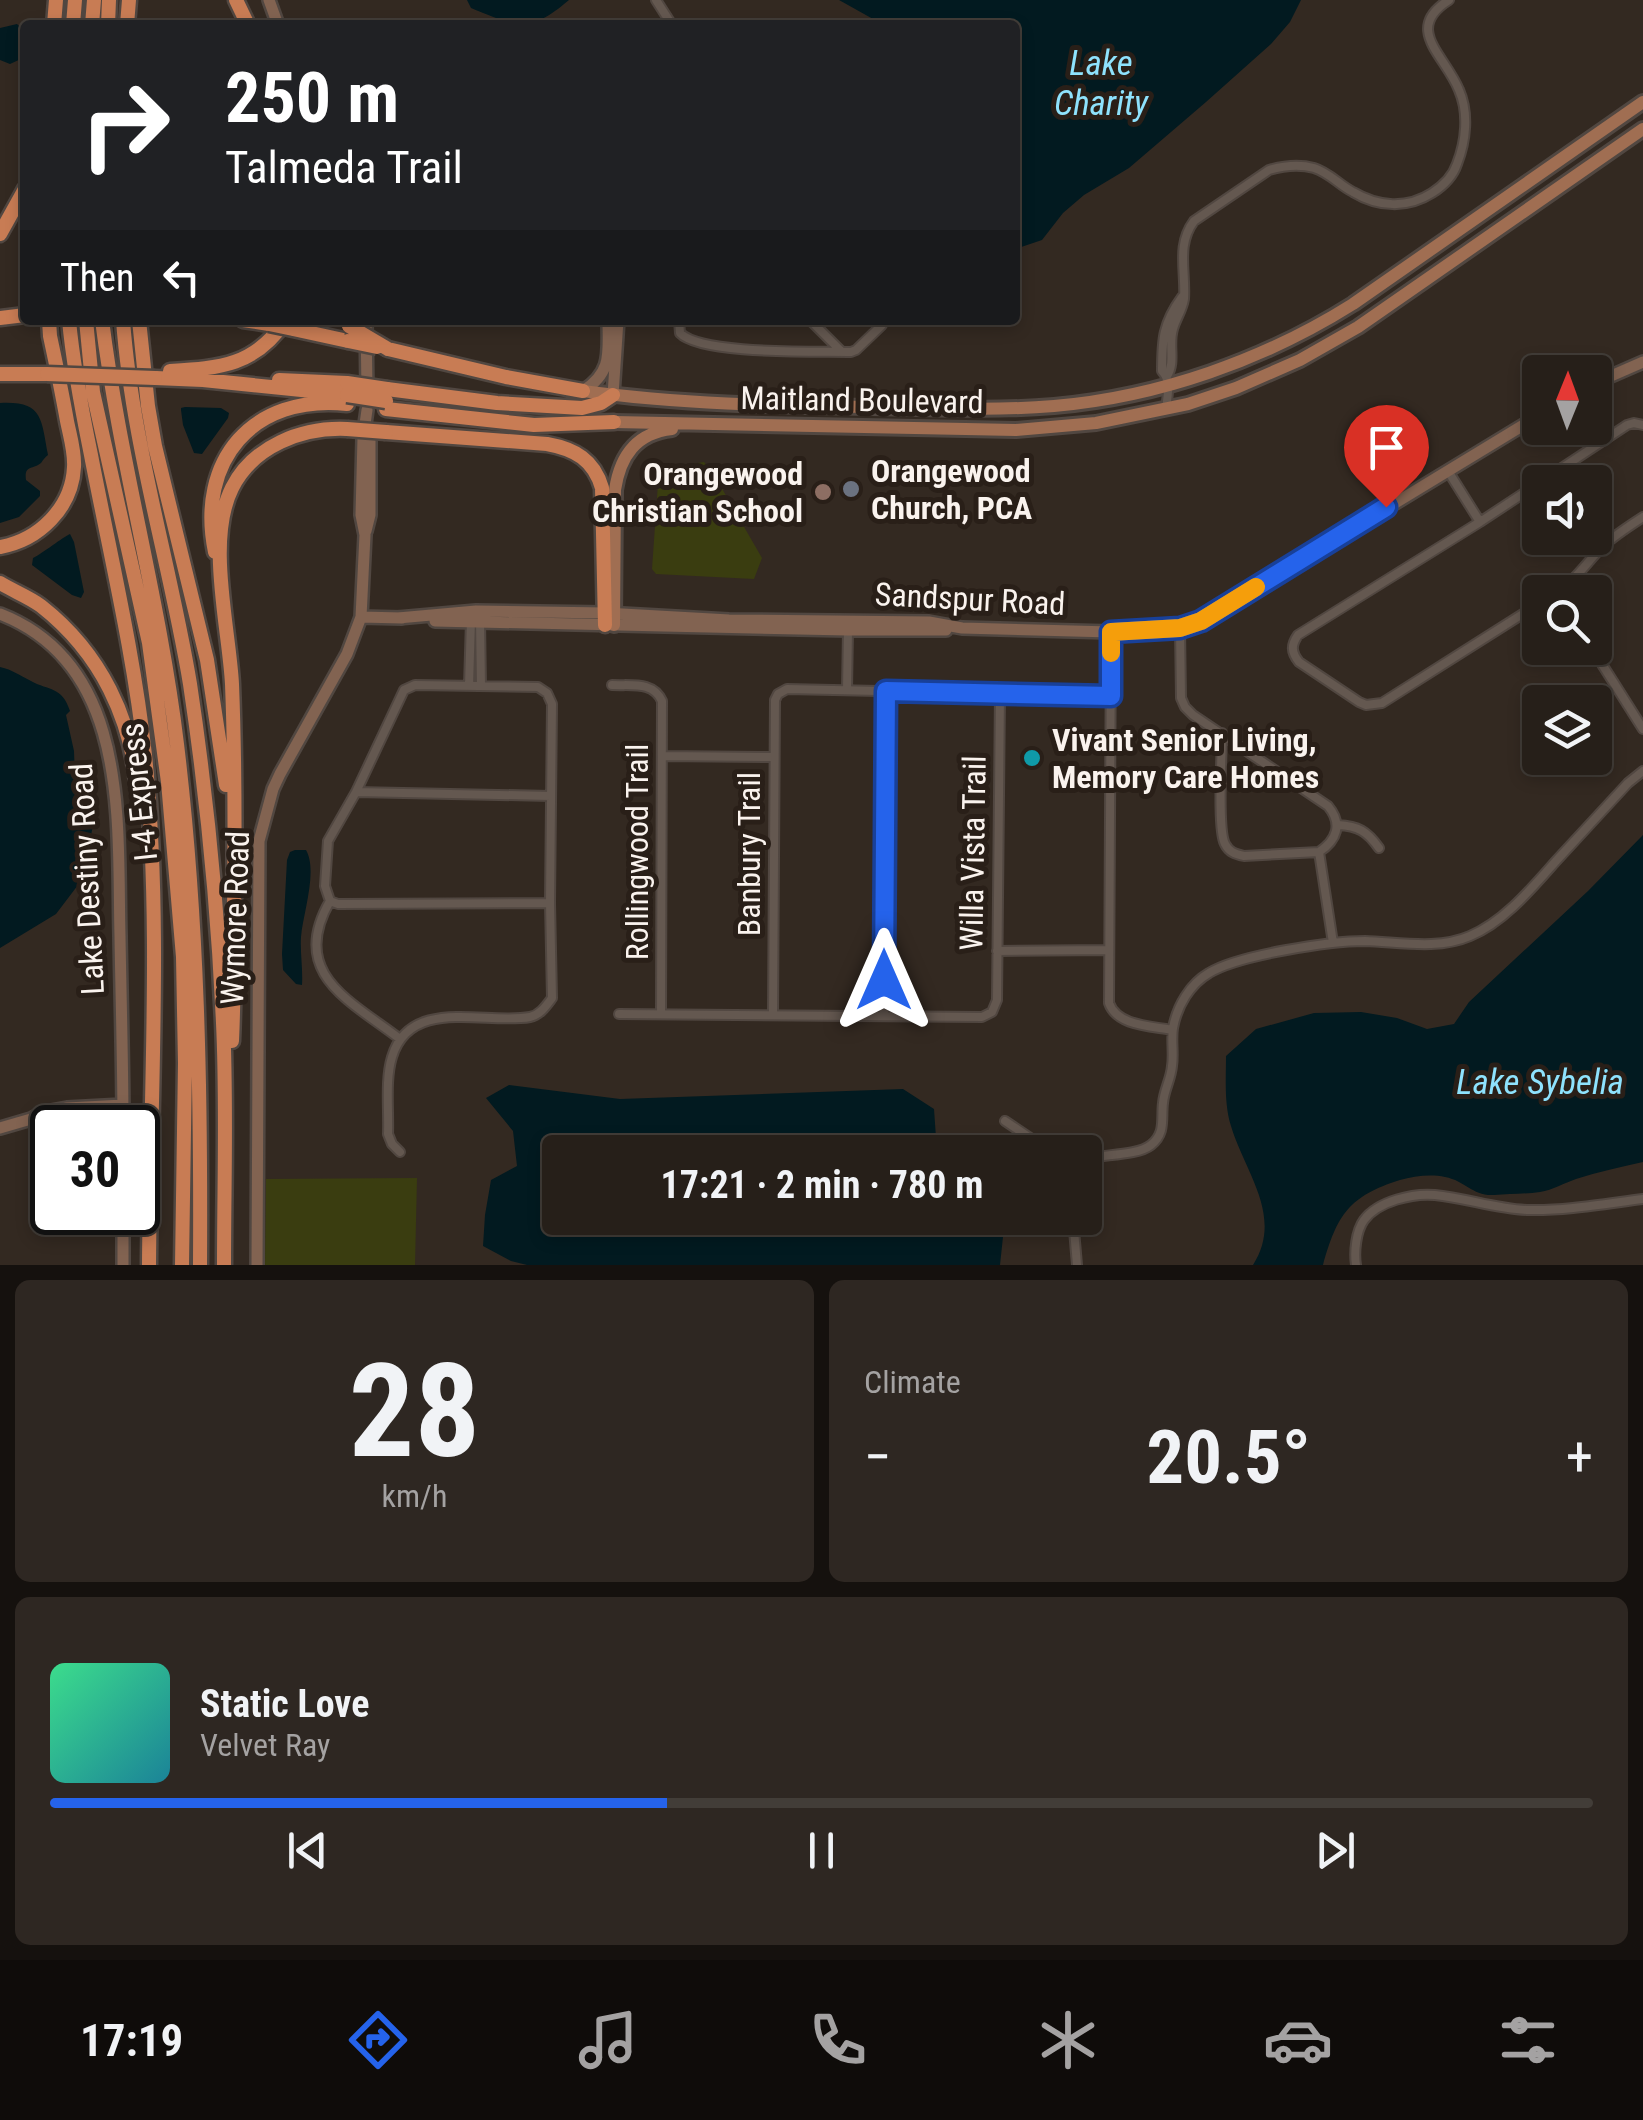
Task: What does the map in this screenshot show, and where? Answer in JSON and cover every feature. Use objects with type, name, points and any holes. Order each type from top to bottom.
[{"type":"highway","points":[[0,234],[20,198]]},
{"type":"highway","points":[[0,547],[43,529],[60,508],[72,483],[74,454],[50,325]]},
{"type":"highway","points":[[69,325],[145,757],[154,923],[149,1265]]},
{"type":"highway","name":"I-4 Express","points":[[86,325],[93,392],[149,643],[168,782],[184,1010],[182,1265]]},
{"type":"highway","name":"I-4 Express","points":[[103,325],[169,690],[189,848],[200,1051],[200,1265]]},
{"type":"highway","points":[[124,325],[142,449],[184,654],[208,821],[224,1026],[224,1265]]},
{"type":"highway","points":[[140,325],[155,446],[208,660],[235,855]]},
{"type":"highway","points":[[154,375],[238,362],[289,325]]},
{"type":"highway","name":"Maitland Boulevard","points":[[301,325],[346,329],[388,349],[506,378],[583,391]]},
{"type":"highway","name":"Maitland Boulevard","points":[[4,375],[154,375],[347,394],[504,417],[614,422]]},
{"type":"highway","points":[[224,1096],[232,1066],[232,681],[210,506],[216,478],[244,434],[272,414],[347,394]]},
{"type":"highway","points":[[386,400],[582,408],[614,395]]},
{"type":"highway","points":[[222,582],[222,517],[232,489],[247,466],[273,446],[304,432],[347,429],[547,444],[584,458],[598,476],[610,619]]},
{"type":"highway","points":[[0,584],[37,603],[76,639],[116,702],[133,748],[154,923]]},
{"type":"main road","name":"Maitland Boulevard","points":[[583,391],[740,405],[1014,408],[1106,400],[1236,362],[1312,330],[1643,102]]},
{"type":"main road","name":"Maitland Boulevard","points":[[614,422],[1016,430],[1096,424],[1173,408],[1236,388],[1358,327],[1643,129]]},
{"type":"main road","points":[[610,619],[615,490],[622,460],[630,449],[640,439],[665,430],[753,425]]},
{"type":"street","points":[[1173,408],[1162,371],[1165,326],[1184,294],[1183,242],[1194,221],[1268,170],[1282,166],[1312,168],[1328,174],[1351,192],[1401,205],[1423,199],[1441,187],[1454,171],[1463,149],[1466,122],[1461,92],[1429,40],[1426,27],[1430,16],[1449,0]]},
{"type":"street","name":"Wymore Road","points":[[257,1265],[260,841],[280,774],[347,654],[361,617],[366,325]]},
{"type":"street","points":[[583,391],[594,384],[608,363],[608,325]]},
{"type":"street","points":[[614,395],[618,325]]},
{"type":"street","points":[[679,325],[680,333],[689,340],[750,349],[842,352],[856,350],[878,325]]},
{"type":"street","points":[[815,325],[842,352]]},
{"type":"street","points":[[1612,376],[1643,362]]},
{"type":"street","points":[[1522,614],[1374,705],[1359,702],[1293,655],[1298,636],[1628,425],[1643,426]]},
{"type":"street","name":"Sandspur Road","points":[[610,619],[728,627],[929,622],[962,628],[1111,632],[1180,628],[1201,621],[1522,426]]},
{"type":"street","points":[[1447,470],[1480,522]]},
{"type":"street","points":[[1579,575],[1601,548],[1643,517]]},
{"type":"street","name":"Lake Destiny Road","points":[[0,614],[42,639],[72,670],[96,709],[110,751],[117,816],[123,1105]]},
{"type":"street","name":"Sandspur Road","points":[[361,617],[729,620],[848,625]]},
{"type":"street","points":[[468,686],[469,648],[476,619]]},
{"type":"street","points":[[476,619],[482,648],[481,686]]},
{"type":"street","points":[[848,625],[847,690],[1111,696]]},
{"type":"street","points":[[1180,628],[1184,707],[1192,715],[1222,733],[1328,806],[1338,825],[1329,845],[1319,852],[1244,856],[1229,850],[1222,832],[1222,733]]},
{"type":"street","points":[[1111,632],[1109,1004],[1120,1019],[1172,1030]]},
{"type":"street","points":[[469,648],[482,648]]},
{"type":"street","points":[[1602,665],[1643,729]]},
{"type":"street","points":[[400,1152],[388,1134],[390,1068],[400,1039],[431,1019],[532,1017],[552,998],[552,704],[547,693],[538,688],[481,686],[415,685],[404,690],[328,842],[324,886],[330,901],[550,904]]},
{"type":"street","name":"Rollingwood Trail","points":[[612,685],[648,686],[658,692],[662,701],[661,1014]]},
{"type":"street","name":"Banbury Trail","points":[[773,1015],[775,700],[788,689],[847,690]]},
{"type":"street","points":[[619,1014],[884,1016],[886,691]]},
{"type":"street","name":"Willa Vista Trail","points":[[884,1016],[982,1017],[992,1012],[998,1000],[1000,694]]},
{"type":"street","points":[[662,756],[774,757]]},
{"type":"street","points":[[1102,1155],[1139,1150],[1155,1142],[1164,1122],[1163,1103],[1173,1064],[1172,1030],[1189,989],[1204,975],[1242,960],[1333,944],[1438,944],[1473,935],[1498,919],[1534,885],[1643,771]]},
{"type":"street","points":[[356,792],[551,796]]},
{"type":"street","points":[[1338,825],[1363,830],[1378,848]]},
{"type":"street","points":[[1319,852],[1333,944]]},
{"type":"street","points":[[330,901],[320,918],[317,943],[322,974],[334,988],[400,1039]]},
{"type":"street","points":[[997,951],[1109,950]]},
{"type":"street","points":[[0,1128],[30,1119]]},
{"type":"street","points":[[1005,1121],[1026,1135]]},
{"type":"street","points":[[1356,1265],[1364,1219],[1384,1204],[1416,1196],[1434,1195],[1538,1210],[1643,1199]]},
{"type":"street","points":[[122,1265],[123,1235]]},
{"type":"street","points":[[1075,1235],[1078,1265]]},
{"type":"green space","points":[[704,462],[762,558],[754,579],[656,574],[652,569],[659,469]]},
{"type":"green space","points":[[417,1178],[415,1265],[265,1265],[266,1179]]},
{"type":"water","points":[[467,0],[569,0],[540,20],[503,20],[471,8]]},
{"type":"water","name":"Lake Charity","points":[[839,0],[1301,0],[1290,22],[1271,44],[1206,102],[1129,168],[1084,195],[1063,213],[1042,240],[1020,247],[1020,20],[873,19]]},
{"type":"water","points":[[17,24],[20,27],[20,59],[10,64],[0,60],[0,28]]},
{"type":"water","points":[[0,403],[25,405],[37,414],[48,455],[26,472],[26,480],[40,491],[40,496],[19,517],[0,523]]},
{"type":"water","points":[[181,408],[221,408],[229,413],[202,454],[194,453],[183,425]]},
{"type":"water","points":[[70,534],[84,592],[81,598],[32,565],[33,558]]},
{"type":"water","points":[[0,667],[54,690],[67,703],[75,778],[93,824],[86,867],[78,885],[56,914],[0,948]]},
{"type":"water","name":"Lake Sybelia","points":[[1643,835],[1643,1162],[1529,1193],[1486,1195],[1440,1176],[1400,1180],[1368,1193],[1348,1210],[1334,1233],[1323,1265],[1253,1265],[1262,1247],[1263,1212],[1229,1118],[1226,1056],[1256,1029],[1314,1013],[1361,1012],[1397,1018],[1427,1029],[1454,1024],[1469,1002]]},
{"type":"water","points":[[295,850],[306,850],[311,869],[301,937],[302,985],[283,970],[282,954],[287,860]]},
{"type":"water","points":[[509,1085],[620,1099],[903,1089],[934,1109],[936,1135],[542,1135],[542,1235],[1003,1235],[1000,1265],[527,1265],[511,1261],[483,1246],[491,1180],[517,1166],[513,1131],[486,1098]]},
{"type":"slow traffic","points":[[1111,653],[1111,632],[1180,628],[1201,621],[1256,587]]},
{"type":"place","name":"Orangewood Church, PCA","points":[[851,489]]},
{"type":"place","name":"Orangewood Christian School","points":[[823,492]]},
{"type":"place","name":"Vivant Senior Living, Memory Care Homes","points":[[1032,758]]},
{"type":"route","points":[[884,980],[886,691],[1111,696],[1111,632],[1180,628],[1201,621],[1386,507]]}]
